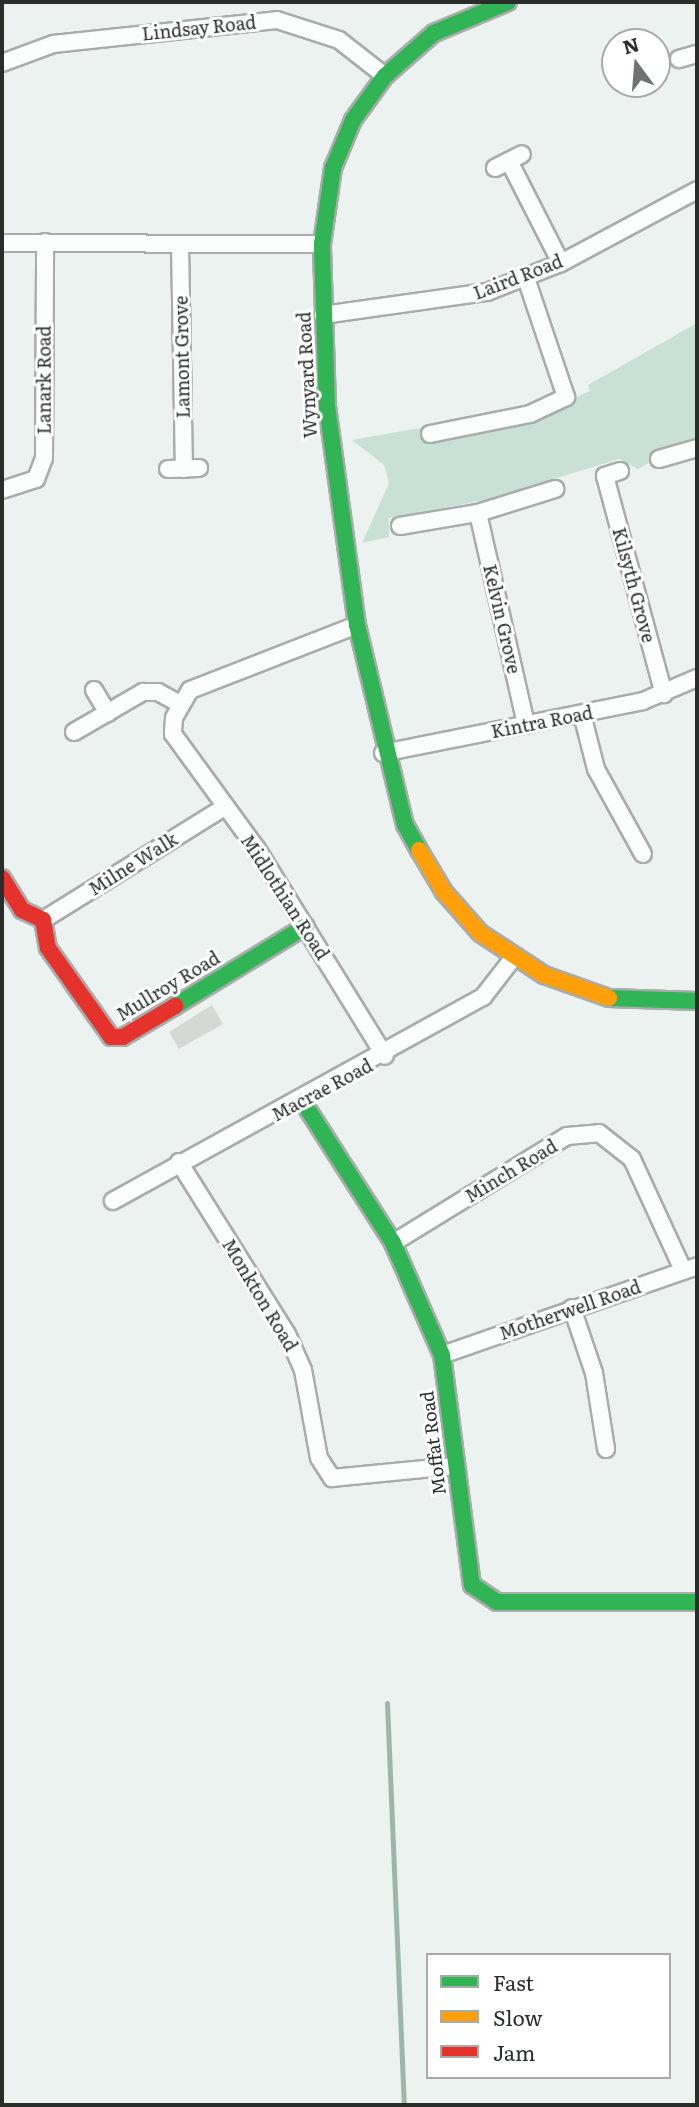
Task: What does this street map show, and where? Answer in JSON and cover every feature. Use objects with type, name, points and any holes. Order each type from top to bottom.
[{"type":"street","name":"Wynyard Road","points":[[508,2],[435,33],[385,76],[354,120],[333,168],[322,244],[323,315],[332,459],[357,625],[383,753],[405,825],[444,892],[481,933],[514,957],[606,998],[697,1001]]},
{"type":"street","name":"Lindsay Road","points":[[2,63],[53,44],[277,20],[309,25],[339,40],[385,76]]},
{"type":"street","points":[[509,161],[561,263]]},
{"type":"street","name":"Laird Road","points":[[323,315],[446,302],[526,278],[561,263],[697,190]]},
{"type":"street","name":"Lanark Road","points":[[2,490],[36,479],[44,458],[45,242]]},
{"type":"street","points":[[2,243],[322,244]]},
{"type":"street","name":"Lamont Grove","points":[[180,244],[184,469]]},
{"type":"street","points":[[430,434],[473,432],[530,414],[566,397],[526,278]]},
{"type":"street","points":[[659,459],[697,448]]},
{"type":"street","name":"Kilsyth Grove","points":[[605,476],[664,694]]},
{"type":"street","points":[[400,526],[478,513],[555,489]]},
{"type":"street","name":"Kelvin Grove","points":[[478,513],[526,725]]},
{"type":"street","points":[[74,732],[150,691],[180,704],[205,681],[357,625]]},
{"type":"street","name":"Kintra Road","points":[[383,753],[582,715],[664,694],[697,678]]},
{"type":"street","points":[[94,690],[108,713]]},
{"type":"street","name":"Midlothian Road","points":[[180,704],[173,734],[180,750],[306,926],[385,1056]]},
{"type":"street","points":[[582,715],[596,769],[643,854]]},
{"type":"street","name":"Milne Walk","points":[[43,920],[223,808]]},
{"type":"street","points":[[2,878],[22,910],[43,920]]},
{"type":"street","name":"Mullroy Road","points":[[43,920],[48,948],[111,1037],[123,1037],[306,926]]},
{"type":"street","name":"Macrae Road","points":[[113,1202],[180,1162],[303,1102],[483,997],[514,957]]},
{"type":"street","name":"Moffat Road","points":[[303,1102],[393,1243],[442,1355],[469,1575],[487,1599],[697,1602]]},
{"type":"street","name":"Minch Road","points":[[393,1243],[566,1136],[585,1132],[614,1139],[632,1159],[690,1268]]},
{"type":"street","name":"Monkton Road","points":[[180,1162],[287,1334],[303,1370],[319,1458],[332,1478],[455,1466]]},
{"type":"street","name":"Motherwell Road","points":[[442,1355],[690,1268]]},
{"type":"street","points":[[572,1308],[594,1373],[606,1449]]},
{"type":"green space","points":[[697,323],[697,438],[651,451],[651,462],[638,469],[619,459],[485,500],[389,518],[389,537],[362,543],[389,483],[384,465],[352,440],[426,427],[427,440],[518,424],[590,391],[588,385]]},
{"type":"building","points":[[212,1005],[223,1024],[179,1049],[169,1032]]},
{"type":"waterway","points":[[387,1703],[404,2105]]},
{"type":"traffic: fast","points":[[419,850],[405,825],[357,625],[327,407],[322,244],[333,168],[353,120],[385,76],[434,33],[508,2]]},
{"type":"traffic: fast","points":[[175,1006],[306,926]]},
{"type":"traffic: fast","points":[[609,998],[697,1001]]},
{"type":"traffic: fast","points":[[303,1102],[393,1243],[442,1355],[472,1585],[497,1602],[697,1602]]},
{"type":"traffic: slow","points":[[419,850],[444,892],[480,933],[544,975],[609,998]]},
{"type":"traffic: jam","points":[[2,878],[22,910],[43,920],[48,948],[111,1037],[123,1037],[175,1006]]}]
